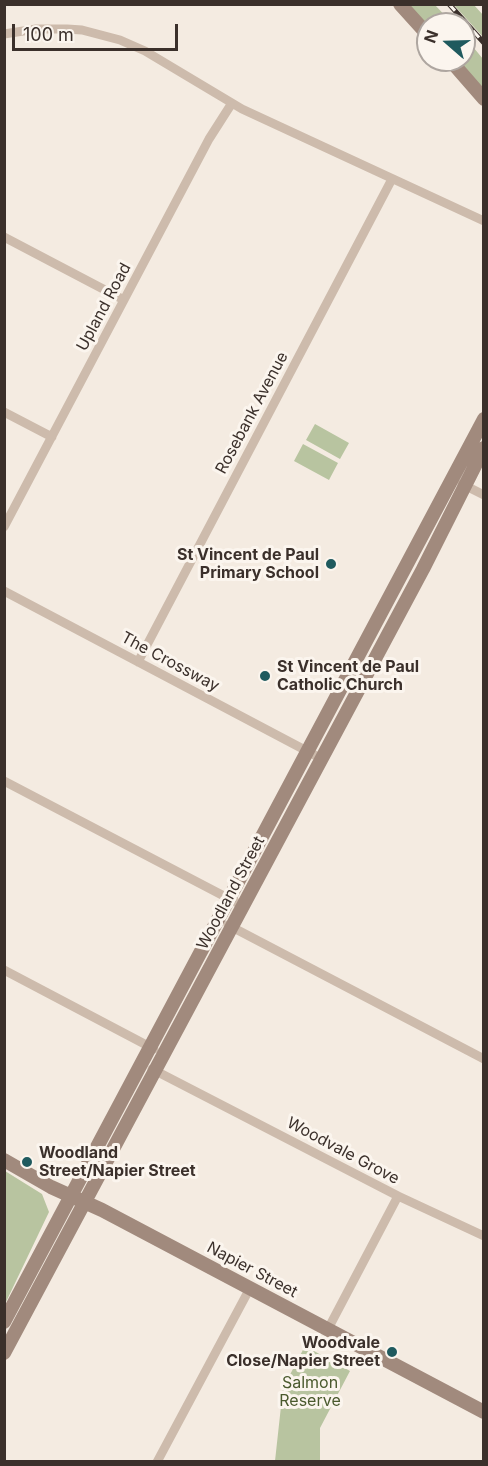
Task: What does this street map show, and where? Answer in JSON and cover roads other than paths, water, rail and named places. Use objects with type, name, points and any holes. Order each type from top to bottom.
[{"type":"main road","points":[[400,4],[416,22]]},
{"type":"main road","points":[[460,72],[483,99]]},
{"type":"main road","name":"Woodland Street","points":[[4,1353],[142,1064],[157,1050],[243,906],[423,569],[483,419]]},
{"type":"main road","name":"Woodland Street","points":[[4,1322],[155,1070],[157,1050],[218,920],[307,751],[458,482],[483,448]]},
{"type":"main road","name":"Napier Street","points":[[4,1160],[51,1187],[250,1288],[483,1412]]},
{"type":"street","points":[[4,34],[36,29],[67,29],[82,30],[114,38],[145,51],[232,103],[483,221]]},
{"type":"street","name":"Upland Road","points":[[4,527],[209,139],[232,103]]},
{"type":"street","name":"Rosebank Avenue","points":[[138,662],[392,179]]},
{"type":"street","points":[[4,237],[124,300]]},
{"type":"street","points":[[4,412],[52,437]]},
{"type":"street","points":[[458,482],[483,495]]},
{"type":"street","name":"The Crossway","points":[[4,591],[322,759]]},
{"type":"street","points":[[4,781],[243,906]]},
{"type":"street","points":[[218,920],[483,1059]]},
{"type":"street","points":[[4,970],[157,1050]]},
{"type":"street","name":"Woodvale Grove","points":[[142,1064],[398,1196],[328,1329]]},
{"type":"street","points":[[398,1196],[483,1236]]},
{"type":"street","points":[[157,1461],[250,1288]]},
{"type":"railway","points":[[449,4],[484,43]]},
{"type":"place","name":"St Vincent de Paul Primary School","points":[[331,564]]},
{"type":"place","name":"St Vincent de Paul Catholic Church","points":[[265,676]]},
{"type":"place","name":"Woodland Street/Napier Street","points":[[27,1162]]},
{"type":"place","name":"Woodvale Close/Napier Street","points":[[392,1352]]},
{"type":"park label","name":"Salmon Reserve","points":[[310,1392]]}]
